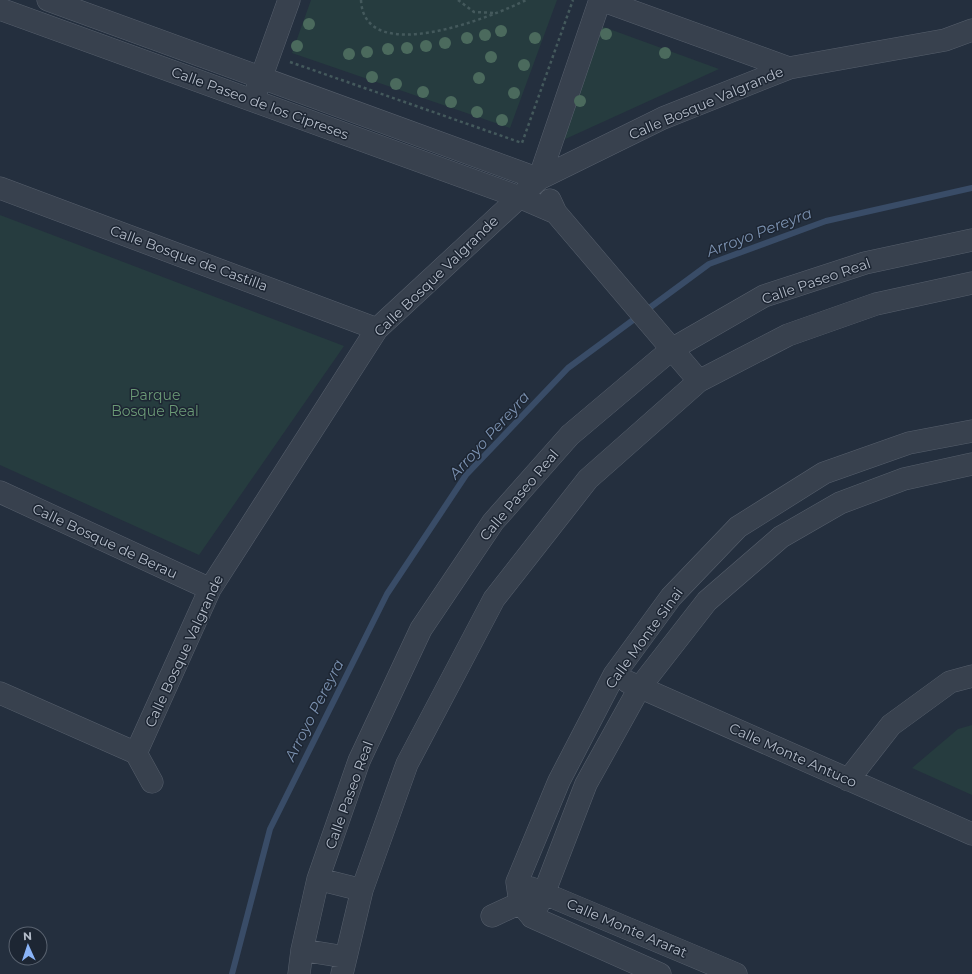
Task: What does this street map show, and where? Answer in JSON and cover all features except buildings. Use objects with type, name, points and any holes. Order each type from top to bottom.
[{"type":"street","name":"Calle Paseo de los Cipreses","points":[[48,0],[540,179]]},
{"type":"street","points":[[253,101],[289,0]]},
{"type":"street","points":[[699,381],[556,213],[540,179],[601,0],[789,68]]},
{"type":"street","name":"Calle Paseo de los Cipreses","points":[[0,9],[519,197],[556,213]]},
{"type":"street","name":"Calle Bosque Valgrande","points":[[136,753],[210,589],[377,328],[519,197],[540,179],[663,118],[789,68],[945,40],[972,30]]},
{"type":"street","name":"Calle Bosque de Castilla","points":[[0,188],[377,328]]},
{"type":"street","name":"Calle Paseo Real","points":[[299,974],[302,950],[318,878],[359,761],[422,629],[494,522],[570,434],[669,346],[764,296],[865,263],[972,240]]},
{"type":"street","points":[[302,950],[343,966],[362,890],[407,764],[494,598],[588,479],[699,381],[788,335],[876,304],[972,284]]},
{"type":"street","name":"Calle Monte Sinai","points":[[517,882],[559,781],[614,675],[671,597],[738,527],[824,473],[909,443],[972,431]]},
{"type":"street","name":"Calle Monte Sinai","points":[[526,910],[544,893],[586,784],[640,687],[707,601],[781,537],[840,502],[904,479],[972,464]]},
{"type":"street","name":"Calle Bosque de Berau","points":[[0,492],[210,589]]},
{"type":"street","name":"Calle Monte Antuco","points":[[614,675],[972,834]]},
{"type":"street","points":[[848,780],[891,725],[950,682],[972,676]]},
{"type":"street","points":[[0,693],[136,753],[152,782]]},
{"type":"street","points":[[318,878],[362,890]]},
{"type":"street","points":[[492,916],[526,910],[517,882]]},
{"type":"street","name":"Calle Monte Ararat","points":[[517,882],[736,974]]},
{"type":"street","name":"Calle Monte Ararat","points":[[526,910],[660,974]]},
{"type":"path","points":[[361,0],[362,7],[369,22],[379,29],[395,34],[428,33],[455,28],[499,13],[526,0]]},
{"type":"path","points":[[458,0],[474,12],[499,13]]},
{"type":"path","points":[[284,60],[522,143],[573,0]]},
{"type":"green space","points":[[311,0],[557,0],[510,128],[292,53]]},
{"type":"green space","points":[[601,26],[719,69],[561,141]]},
{"type":"green space","name":"Parque Bosque Real","points":[[0,215],[344,346],[199,555],[0,465]]},
{"type":"green space","points":[[972,725],[972,795],[912,768],[958,729]]},
{"type":"waterway","name":"Arroyo Pereyra","points":[[232,974],[270,829],[387,594],[466,475],[568,368],[709,264],[826,221],[972,188]]}]
